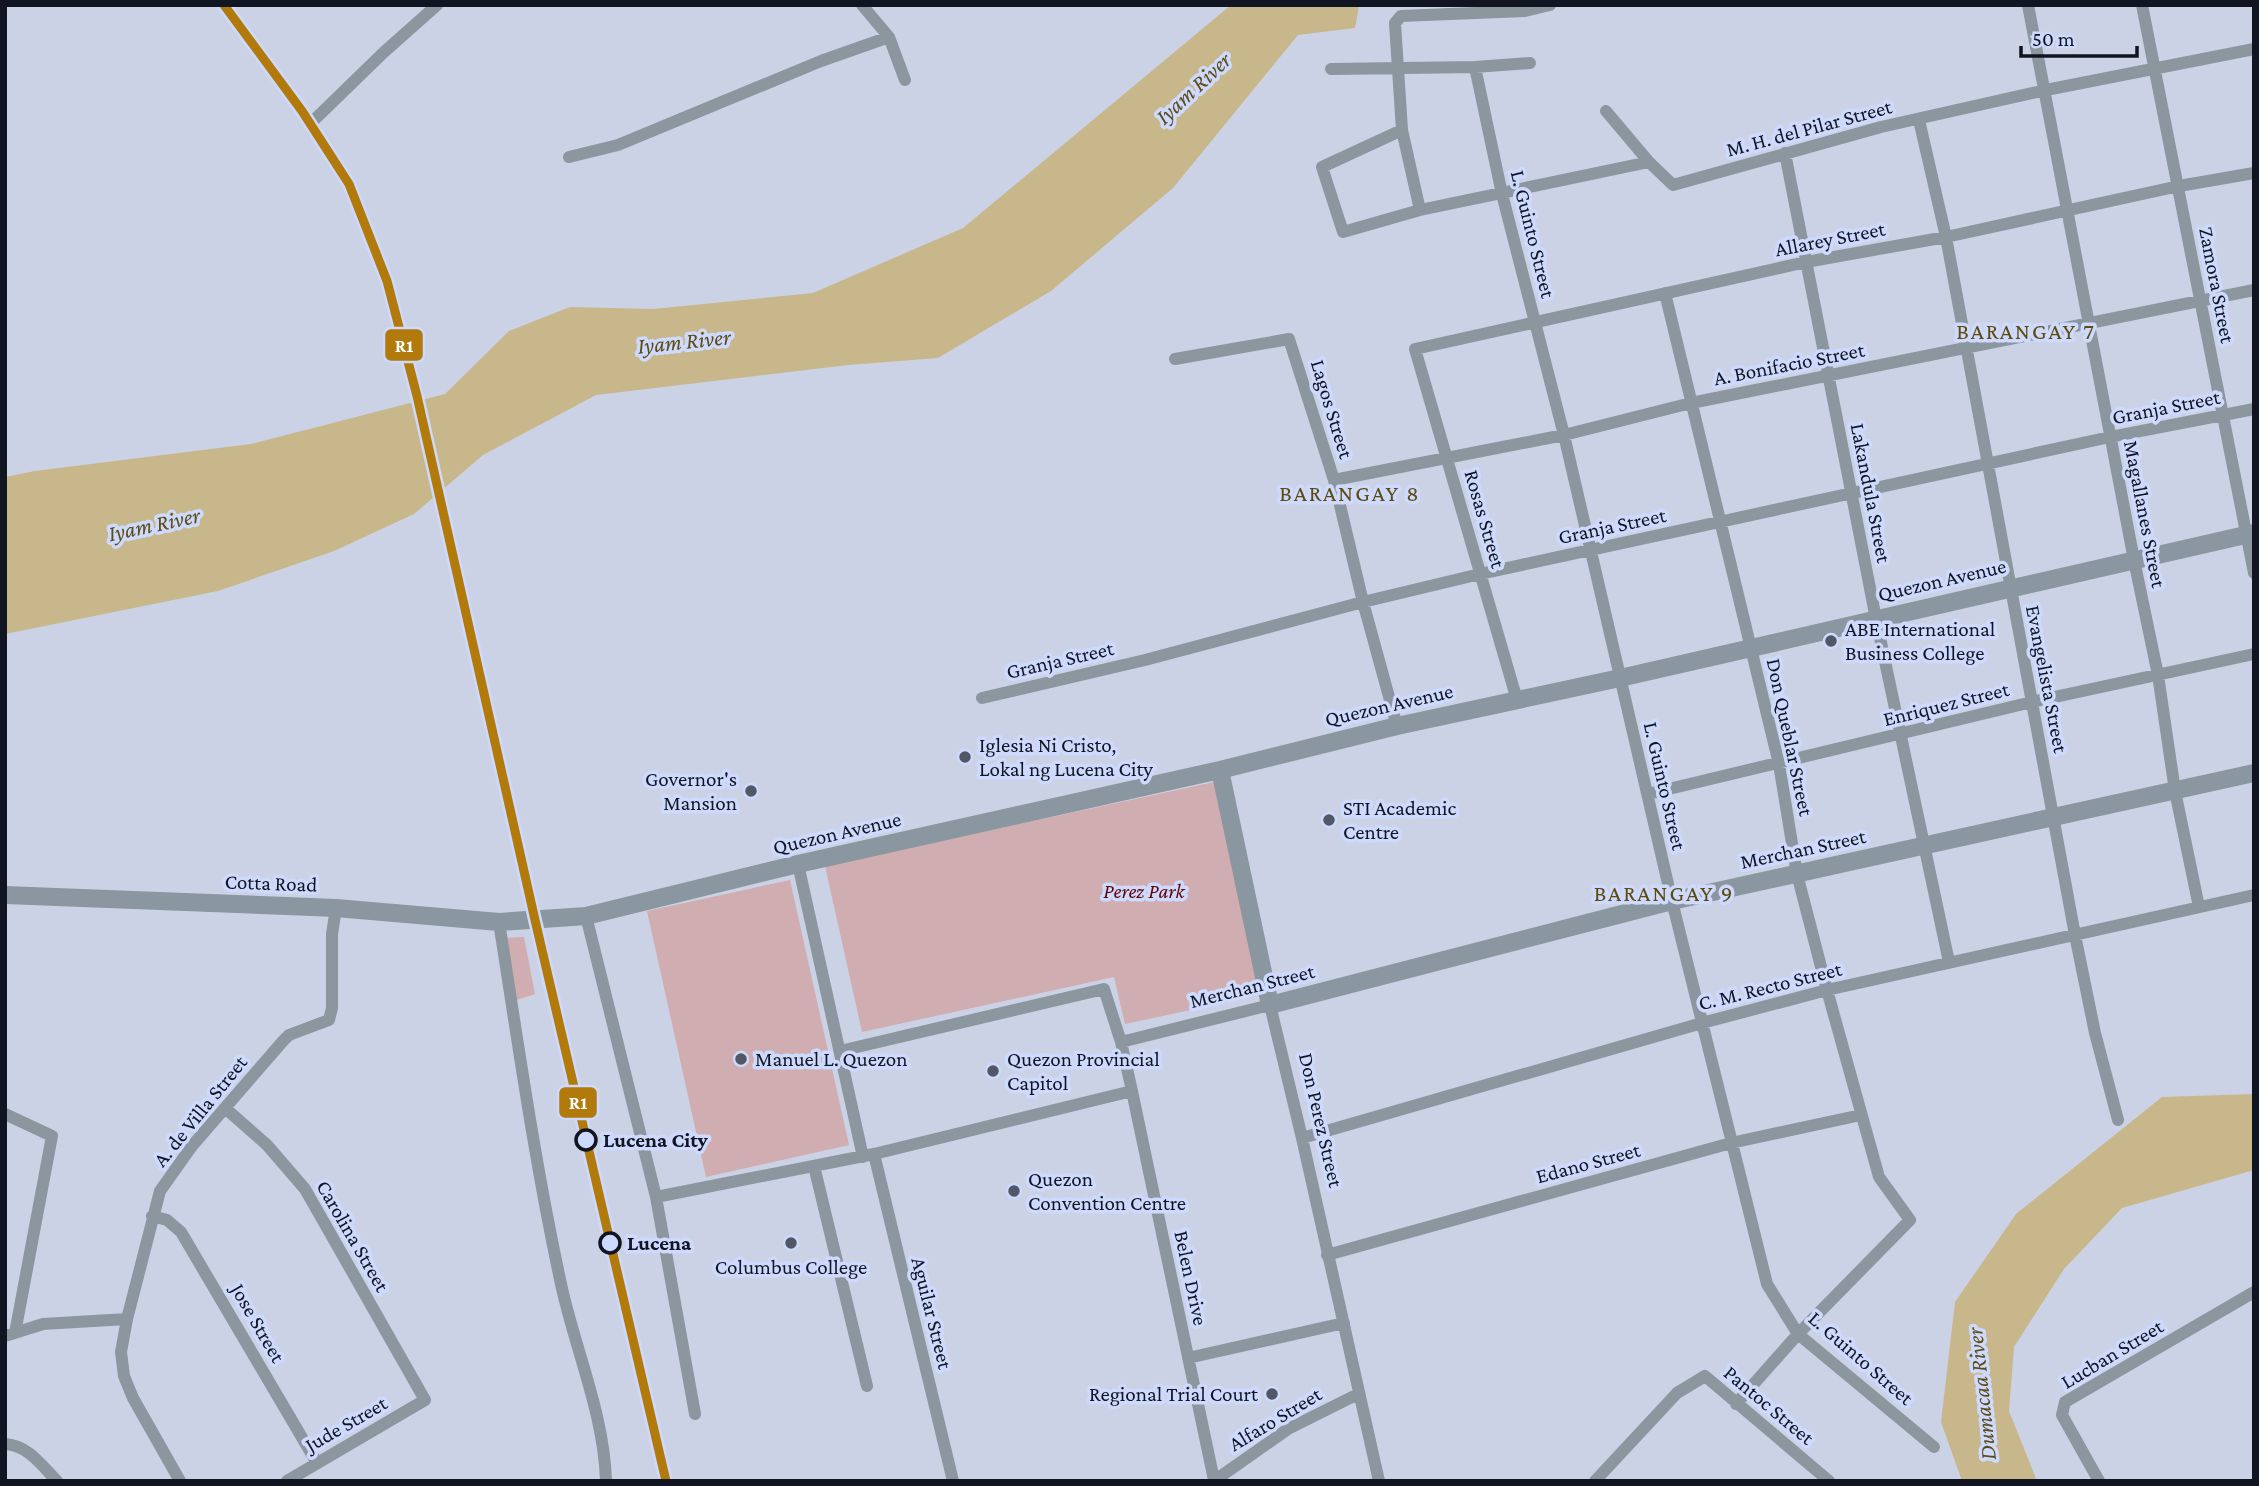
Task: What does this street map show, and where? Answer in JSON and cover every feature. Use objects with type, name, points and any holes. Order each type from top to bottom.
[{"type":"main road","name":"Quezon Avenue","points":[[535,920],[586,916],[798,864],[1220,770],[1397,726],[1620,678],[2250,534]]},
{"type":"main road","name":"Don Perez Street","points":[[1220,770],[1270,1005]]},
{"type":"main road","name":"Merchan Street","points":[[1270,1005],[1672,901],[2254,773]]},
{"type":"main road","name":"Cotta Road","points":[[5,895],[336,908],[499,922],[535,920]]},
{"type":"street","points":[[310,124],[437,5]]},
{"type":"street","points":[[862,5],[889,37],[905,80]]},
{"type":"street","points":[[1420,210],[1402,130],[1395,23],[1401,16],[1525,11],[1550,5]]},
{"type":"street","name":"Magallanes Street","points":[[2028,5],[2158,675],[2175,790],[2199,907]]},
{"type":"street","name":"Zamora Street","points":[[2142,5],[2223,415],[2250,534],[2254,573]]},
{"type":"street","points":[[569,157],[618,145],[821,61],[889,37]]},
{"type":"street","name":"M. H. del Pilar Street","points":[[1649,162],[1673,185],[1881,127],[2254,48]]},
{"type":"street","points":[[1331,69],[1475,67],[1530,63]]},
{"type":"street","name":"L. Guinto Street","points":[[1475,67],[1502,194],[1564,435],[1672,901],[1767,1284],[1798,1334],[1934,1447]]},
{"type":"street","points":[[1402,130],[1322,167],[1343,232],[1420,210],[1649,162],[1605,111]]},
{"type":"street","name":"Evangelista Street","points":[[1919,120],[1946,236],[2075,935],[2095,1033],[2118,1120]]},
{"type":"street","name":"Lakandula Street","points":[[1785,153],[1899,735],[1949,962]]},
{"type":"street","name":"Allarey Street","points":[[1416,349],[1807,262],[2254,173]]},
{"type":"street","name":"A. Bonifacio Street","points":[[1334,480],[1564,435],[1691,403],[2254,290]]},
{"type":"street","name":"Don Queblar Street","points":[[1665,293],[1779,764],[1797,874],[1827,990],[1879,1177],[1910,1220],[1798,1334]]},
{"type":"street","name":"Lagos Street","points":[[1175,359],[1289,339],[1334,480],[1363,602],[1397,726]]},
{"type":"street","name":"Rosas Street","points":[[1416,349],[1517,699]]},
{"type":"street","name":"Granja Street","points":[[982,698],[1145,660],[1480,574],[2110,437],[2254,409]]},
{"type":"street","name":"Enriquez Street","points":[[1648,794],[2032,702],[2254,654]]},
{"type":"street","name":"Aguilar Street","points":[[798,864],[840,1051],[953,1481]]},
{"type":"street","name":"C. M. Recto Street","points":[[1303,1138],[1702,1023],[1827,990],[2254,895]]},
{"type":"street","name":"A. de Villa Street","points":[[180,1481],[133,1398],[124,1376],[121,1352],[152,1216],[160,1191],[192,1146],[289,1035],[329,1020],[332,1008],[332,933],[336,908]]},
{"type":"street","points":[[586,916],[656,1197],[695,1414]]},
{"type":"street","points":[[499,922],[541,1192],[563,1296],[605,1451],[606,1481]]},
{"type":"street","name":"Belen Drive","points":[[840,1051],[1104,989],[1121,1042],[1132,1091],[1214,1480]]},
{"type":"street","name":"Merchan Street","points":[[1121,1042],[1270,1005]]},
{"type":"street","name":"Don Perez Street","points":[[1270,1005],[1303,1138],[1379,1481]]},
{"type":"street","points":[[656,1197],[868,1155],[1132,1091]]},
{"type":"street","name":"Carolina Street","points":[[225,1108],[267,1145],[304,1189],[425,1400]]},
{"type":"street","points":[[5,1114],[52,1136],[10,1334],[43,1324],[127,1319]]},
{"type":"street","name":"Edano Street","points":[[1327,1255],[1731,1143],[1861,1115]]},
{"type":"street","points":[[814,1166],[867,1386]]},
{"type":"street","name":"Jose Street","points":[[152,1216],[167,1220],[181,1232],[317,1463]]},
{"type":"street","name":"Lucban Street","points":[[2099,1481],[2062,1415],[2065,1402],[2254,1292]]},
{"type":"street","points":[[1188,1358],[1344,1323]]},
{"type":"street","points":[[1736,1404],[1798,1334]]},
{"type":"street","name":"Pantoc Street","points":[[1595,1481],[1677,1393],[1705,1376],[1829,1481]]},
{"type":"street","name":"Alfaro Street","points":[[1214,1480],[1288,1429],[1358,1394]]},
{"type":"street","name":"Jude Street","points":[[287,1481],[425,1400]]},
{"type":"street","points":[[5,1444],[13,1444],[27,1450],[57,1481]]},
{"type":"green space","name":"Perez Park","points":[[1214,782],[1261,995],[1125,1024],[1114,977],[862,1032],[825,866]]},
{"type":"green space","points":[[790,880],[849,1145],[706,1177],[647,911]]},
{"type":"green space","points":[[524,937],[535,994],[517,1000],[503,938]]},
{"type":"water","name":"Iyam River","points":[[1231,5],[1371,5],[1359,6],[1355,28],[1298,35],[1173,188],[1051,291],[938,358],[848,365],[596,395],[483,455],[414,514],[334,551],[218,591],[5,634],[5,477],[251,444],[445,394],[509,331],[570,307],[653,309],[813,293],[963,228]]},
{"type":"water","name":"Dumacaa River","points":[[2254,1094],[2254,1170],[2122,1208],[2064,1269],[2014,1347],[2009,1411],[2037,1481],[1962,1481],[1941,1422],[1955,1302],[2016,1214],[2162,1097]]},
{"type":"railway","points":[[647,1401],[666,1481]]},
{"type":"transit line","name":"R1","points":[[224,5],[302,111],[349,184],[387,281],[417,396],[535,920],[666,1481]]},
{"type":"place","name":"ABE International Business College","points":[[1831,641]]},
{"type":"place","name":"Iglesia Ni Cristo, Lokal ng Lucena City","points":[[965,757]]},
{"type":"place","name":"Governor's Mansion","points":[[751,791]]},
{"type":"place","name":"STI Academic Centre","points":[[1329,820]]},
{"type":"place","name":"Manuel L. Quezon","points":[[741,1059]]},
{"type":"place","name":"Quezon Provincial Capitol","points":[[993,1071]]},
{"type":"place","name":"Lucena City","points":[[586,1140]]},
{"type":"place","name":"Quezon Convention Centre","points":[[1014,1191]]},
{"type":"place","name":"Lucena","points":[[610,1243]]},
{"type":"place","name":"Columbus College","points":[[791,1243]]},
{"type":"place","name":"Regional Trial Court","points":[[1272,1394]]},
{"type":"district","name":"BARANGAY 7","points":[[2026,331]]},
{"type":"district","name":"BARANGAY 8","points":[[1350,493]]},
{"type":"district","name":"BARANGAY 9","points":[[1664,893]]}]
